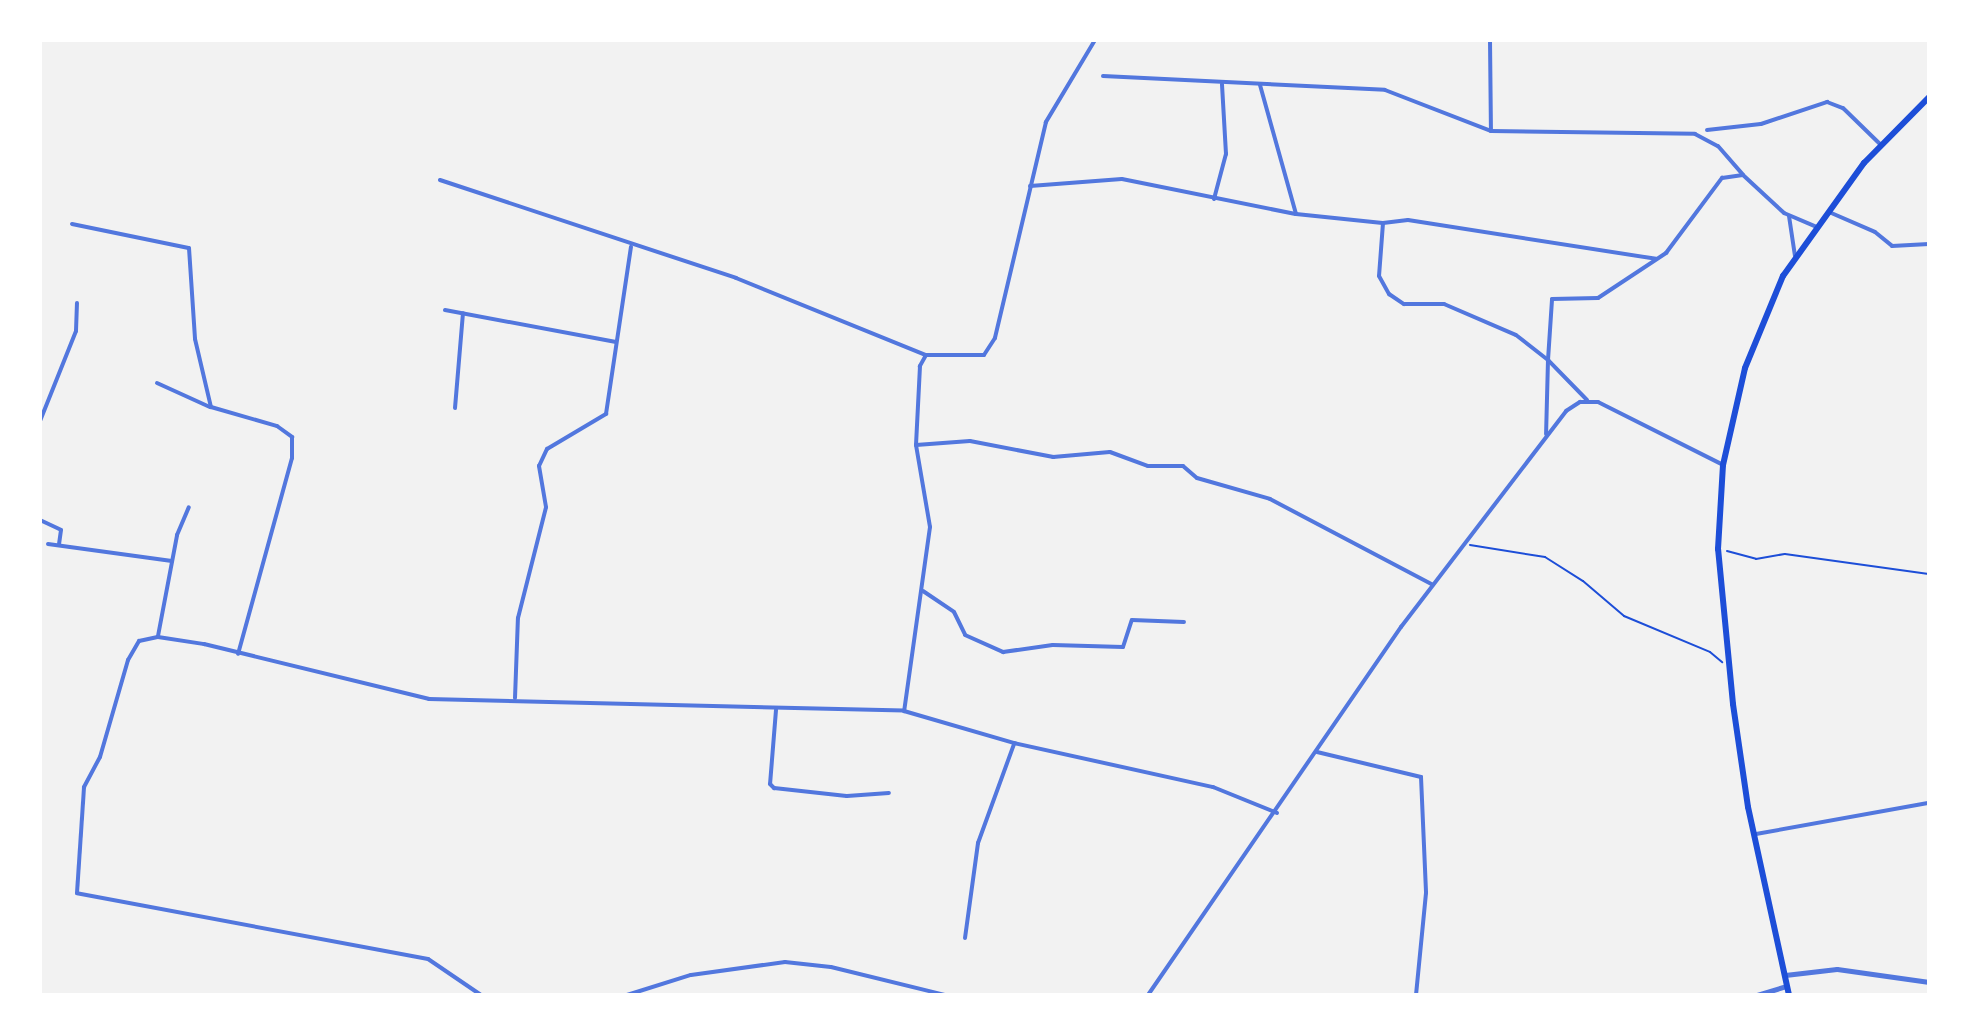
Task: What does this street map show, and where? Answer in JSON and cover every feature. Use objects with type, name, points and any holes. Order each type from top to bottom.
[{"type":"highway","points":[[1789,995],[1756,834],[1729,668],[1718,549],[1723,465],[1758,332],[1795,256],[1815,226],[1881,145],[1929,97]]},
{"type":"street","points":[[440,180],[631,247],[736,278],[926,355],[984,355],[995,338],[1046,122],[1095,40]]},
{"type":"street","points":[[1490,40],[1491,131]]},
{"type":"street","points":[[1103,76],[1385,90],[1491,131],[1695,134],[1718,146],[1743,175],[1789,216],[1815,226]]},
{"type":"street","points":[[1214,199],[1226,154],[1222,84]]},
{"type":"street","points":[[1260,85],[1296,214]]},
{"type":"street","points":[[1707,130],[1761,124],[1827,102],[1843,108],[1881,145]]},
{"type":"street","points":[[1546,434],[1552,299],[1598,298],[1656,259],[1683,235],[1722,178],[1743,175]]},
{"type":"street","points":[[1030,186],[1122,179],[1296,214],[1383,223],[1408,220],[1656,259]]},
{"type":"street","points":[[1827,211],[1875,232],[1892,246],[1929,244]]},
{"type":"street","points":[[1789,216],[1795,256]]},
{"type":"street","points":[[1383,223],[1379,276],[1389,294],[1404,304],[1444,304],[1516,335],[1548,360],[1587,400],[1723,465]]},
{"type":"street","points":[[72,224],[189,248],[195,339],[211,407]]},
{"type":"street","points":[[515,698],[518,618],[546,507],[539,466],[547,449],[606,414],[631,247]]},
{"type":"street","points":[[40,421],[57,366],[76,331],[77,303]]},
{"type":"street","points":[[445,310],[616,342]]},
{"type":"street","points":[[455,408],[463,313]]},
{"type":"street","points":[[904,711],[930,527],[916,445],[920,366],[926,355]]},
{"type":"street","points":[[157,383],[211,407],[277,426],[292,437],[292,458],[238,654]]},
{"type":"street","points":[[1148,995],[1433,585],[1546,434],[1572,405],[1587,400]]},
{"type":"street","points":[[916,445],[970,441],[1031,455],[1110,452],[1148,466],[1183,466],[1197,478],[1270,499],[1433,585]]},
{"type":"street","points":[[158,637],[173,561],[189,507]]},
{"type":"street","points":[[40,520],[61,530],[59,544]]},
{"type":"street","points":[[48,544],[173,561]]},
{"type":"street","points":[[923,591],[954,612],[965,635],[1003,652],[1053,645],[1123,647],[1132,620],[1184,622]]},
{"type":"street","points":[[481,995],[428,959],[77,893],[84,787],[107,737],[133,648],[158,637],[429,699],[515,698],[776,710],[904,711],[1014,743],[1213,787],[1277,813]]},
{"type":"street","points":[[776,710],[770,784],[774,788],[847,796],[889,793]]},
{"type":"street","points":[[965,938],[978,843],[1014,743]]},
{"type":"street","points":[[1317,752],[1421,777],[1426,893],[1416,995]]},
{"type":"street","points":[[1756,834],[1929,803]]},
{"type":"street","points":[[627,995],[691,975],[785,962],[831,967],[945,995]]},
{"type":"street","points":[[1785,975],[1837,969],[1929,982]]},
{"type":"street","points":[[1757,995],[1787,986]]},
{"type":"path","points":[[1465,543],[1545,557],[1583,581],[1624,616],[1710,652],[1729,668]]},
{"type":"path","points":[[1718,549],[1743,557],[1775,559],[1785,554],[1929,574]]}]
